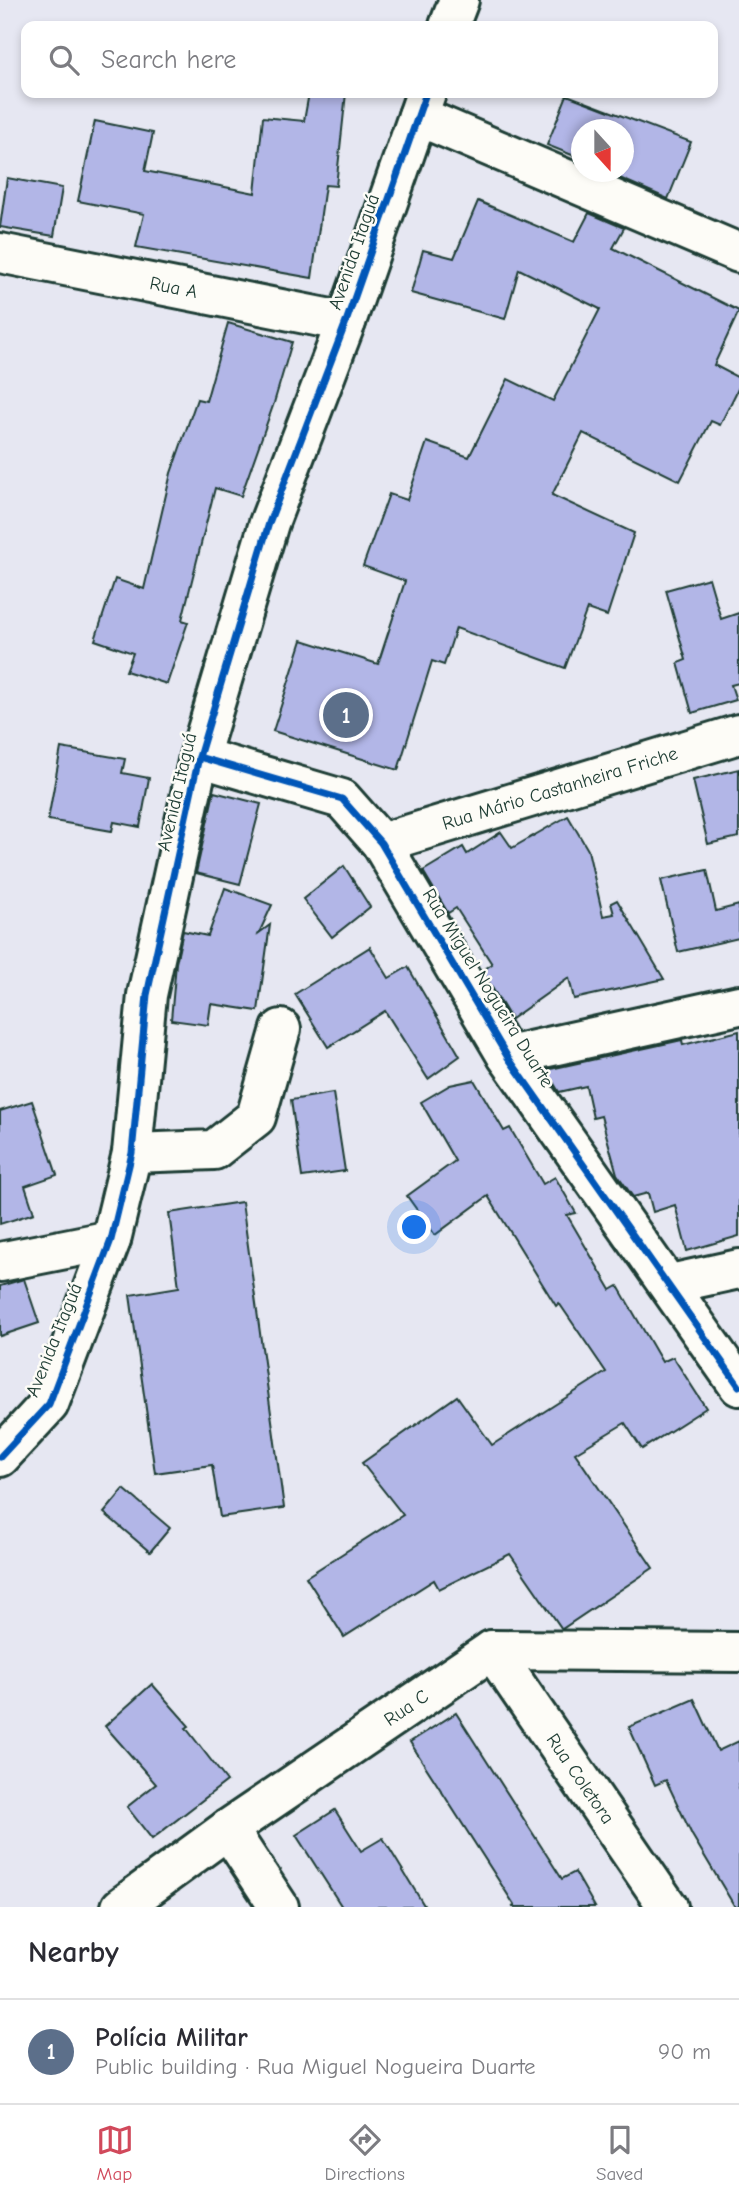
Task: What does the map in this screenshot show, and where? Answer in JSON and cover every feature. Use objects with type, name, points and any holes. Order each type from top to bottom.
[{"type":"street","points":[[451,21],[459,0]]},
{"type":"street","points":[[422,104],[739,253]]},
{"type":"street","name":"Avenida Itaguá","points":[[0,1457],[48,1404],[111,1240],[132,1153],[147,995],[199,757],[269,523],[346,322],[422,104]]},
{"type":"street","name":"Rua A","points":[[0,253],[346,322]]},
{"type":"street","name":"Rua Mário Castanheira Friche","points":[[381,843],[739,734]]},
{"type":"street","name":"Rua Miguel Nogueira Duarte","points":[[199,757],[342,799],[381,843],[507,1056],[670,1284],[739,1386]]},
{"type":"street","points":[[507,1056],[739,1005]]},
{"type":"street","points":[[132,1153],[214,1150],[256,1116],[281,1029]]},
{"type":"street","points":[[0,1262],[111,1240]]},
{"type":"street","points":[[670,1284],[739,1269]]},
{"type":"street","points":[[492,1650],[739,1652]]},
{"type":"street","name":"Rua C","points":[[121,1907],[228,1829],[492,1650]]},
{"type":"street","name":"Rua Coletora","points":[[492,1650],[667,1907]]},
{"type":"street","points":[[228,1829],[279,1907]]},
{"type":"building","points":[[308,98],[345,98],[336,186],[325,185],[312,278],[136,247],[144,214],[78,201],[95,121],[153,133],[145,171],[255,193],[263,117],[304,121]]},
{"type":"building","points":[[566,98],[575,98],[630,119],[571,119],[571,155],[547,145]]},
{"type":"building","points":[[634,120],[691,142],[668,199],[629,182],[634,182]]},
{"type":"building","points":[[7,178],[62,188],[54,236],[0,227]]},
{"type":"building","points":[[478,201],[574,242],[589,213],[624,228],[613,248],[739,311],[714,365],[739,378],[739,387],[720,425],[711,421],[680,481],[583,433],[552,495],[634,533],[607,616],[587,609],[565,668],[456,628],[444,665],[432,661],[398,770],[273,731],[302,640],[378,664],[405,581],[363,566],[389,494],[407,500],[427,442],[469,457],[508,379],[553,401],[600,309],[519,269],[505,319],[411,293],[423,250],[454,258]]},
{"type":"building","points":[[228,323],[292,342],[241,496],[215,488],[182,620],[188,622],[167,684],[126,671],[133,653],[95,640],[115,579],[144,589],[171,473],[197,399],[206,401]]},
{"type":"building","points":[[709,578],[721,619],[739,613],[739,683],[731,685],[736,700],[692,713],[678,663],[686,660],[666,590]]},
{"type":"building","points":[[61,748],[125,759],[122,773],[149,778],[140,827],[114,822],[112,831],[48,820]]},
{"type":"building","points":[[739,769],[739,837],[708,844],[693,780]]},
{"type":"building","points":[[214,792],[261,804],[240,884],[196,873]]},
{"type":"building","points":[[568,816],[588,850],[603,916],[614,914],[611,903],[617,900],[664,979],[574,999],[569,978],[511,1019],[482,971],[492,964],[456,908],[448,913],[423,871],[463,847],[467,854],[501,832],[512,848]]},
{"type":"building","points":[[344,866],[370,907],[332,937],[303,899]]},
{"type":"building","points":[[707,870],[716,911],[739,905],[739,938],[678,952],[661,880]]},
{"type":"building","points":[[225,888],[272,905],[259,933],[270,925],[258,1011],[211,1004],[208,1025],[171,1020],[176,963],[183,931],[208,936]]},
{"type":"building","points":[[370,947],[389,978],[408,967],[460,1056],[428,1079],[385,1011],[328,1047],[295,994]]},
{"type":"building","points":[[739,1031],[739,1236],[687,1251],[675,1205],[653,1212],[648,1193],[633,1197],[617,1174],[601,1116],[593,1118],[586,1086],[559,1092],[546,1070],[682,1040],[683,1045]]},
{"type":"building","points":[[474,1080],[504,1131],[510,1128],[543,1184],[555,1177],[576,1213],[567,1215],[611,1290],[618,1286],[662,1362],[673,1357],[706,1408],[642,1449],[625,1423],[575,1453],[653,1568],[562,1629],[510,1554],[439,1589],[434,1580],[344,1637],[306,1577],[403,1515],[362,1463],[457,1396],[492,1445],[606,1372],[559,1303],[556,1306],[488,1196],[435,1235],[407,1196],[455,1161],[421,1102],[450,1085]]},
{"type":"building","points":[[333,1093],[345,1171],[302,1177],[291,1100]]},
{"type":"building","points":[[32,1101],[57,1175],[25,1186],[34,1213],[0,1224],[0,1111]]},
{"type":"building","points":[[242,1202],[284,1508],[220,1517],[212,1465],[155,1473],[130,1295],[179,1287],[169,1213]]},
{"type":"building","points":[[24,1279],[39,1323],[0,1336],[0,1286]]},
{"type":"building","points":[[124,1489],[170,1528],[150,1552],[104,1513]]},
{"type":"building","points":[[152,1684],[189,1726],[186,1728],[227,1781],[152,1839],[127,1807],[156,1784],[105,1726]]},
{"type":"building","points":[[694,1699],[718,1751],[739,1741],[739,1907],[735,1907],[692,1835],[666,1780],[655,1785],[629,1727]]},
{"type":"building","points":[[456,1713],[562,1879],[575,1872],[595,1907],[512,1907],[515,1906],[410,1742]]},
{"type":"building","points":[[335,1810],[361,1851],[383,1838],[425,1907],[342,1907],[296,1835]]},
{"type":"cycle path","points":[[0,1457],[49,1404],[111,1240],[132,1153],[147,995],[199,757],[269,523],[346,322],[424,98]]},
{"type":"cycle path","points":[[199,757],[342,799],[381,843],[507,1056],[739,1386]]},
{"type":"place","name":"Polícia Militar","points":[[346,715]]}]
